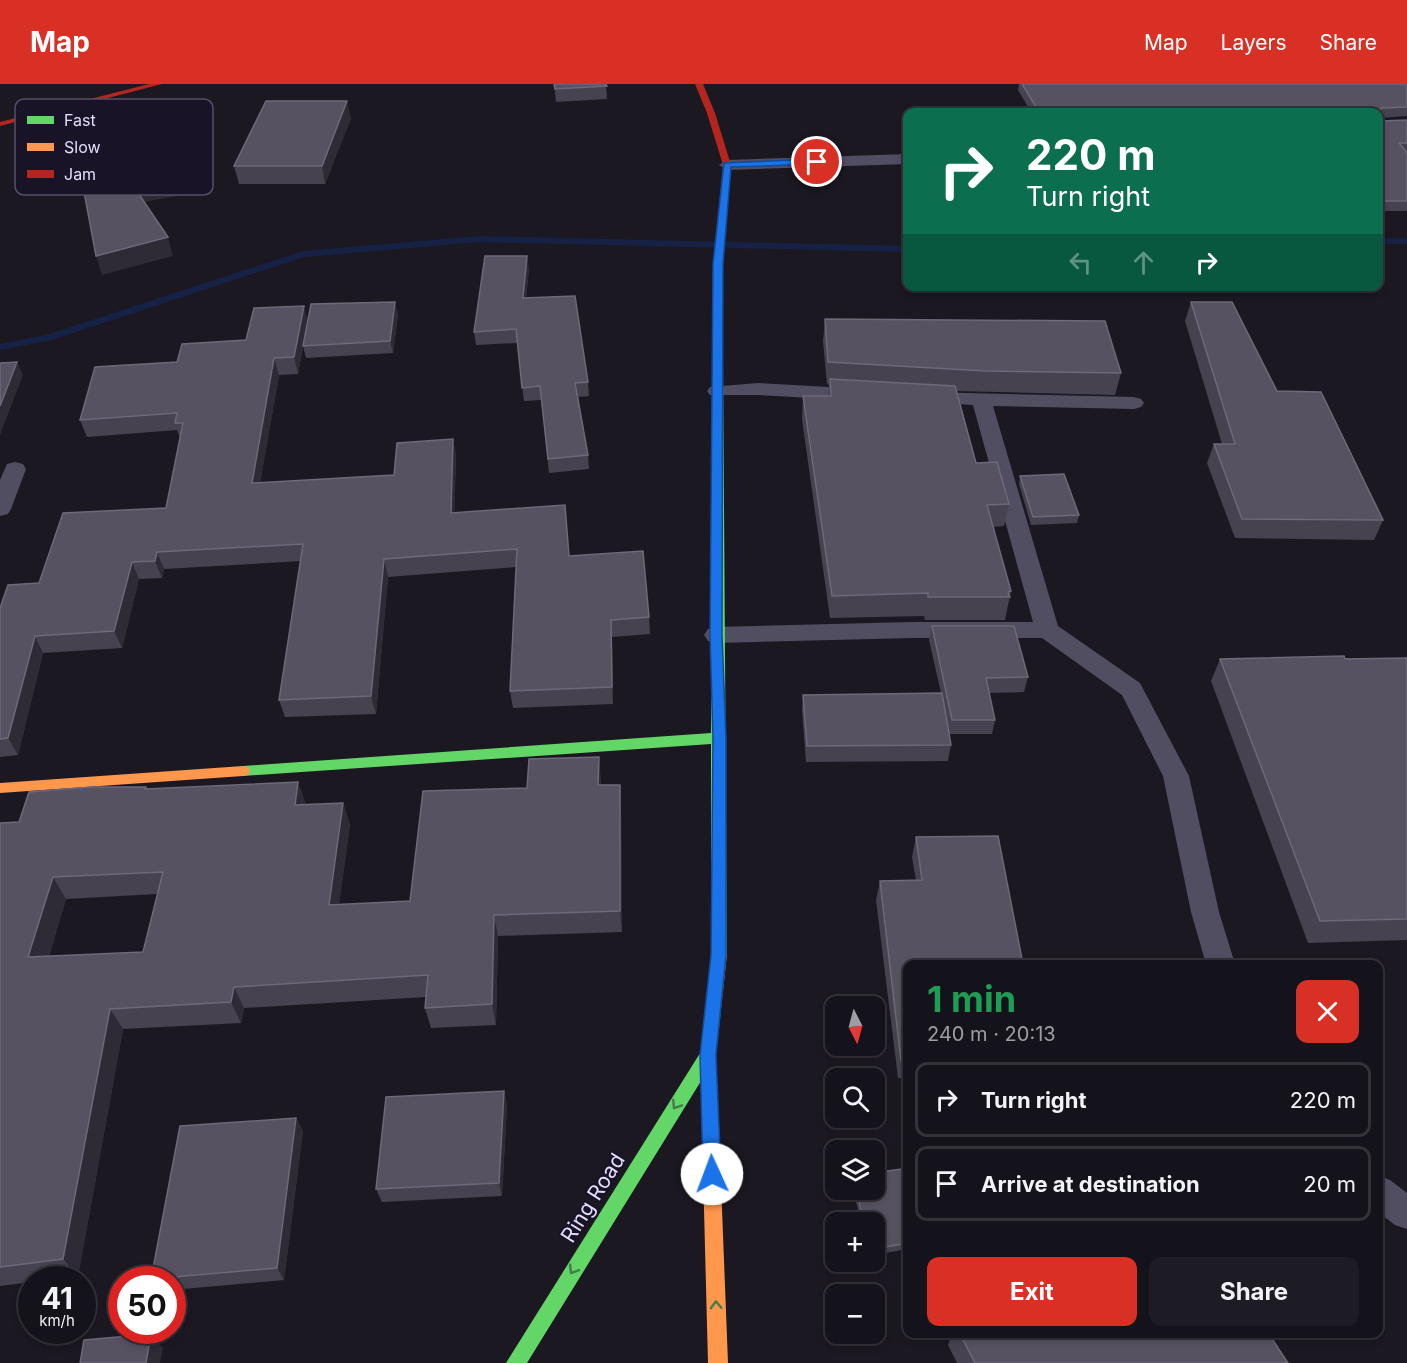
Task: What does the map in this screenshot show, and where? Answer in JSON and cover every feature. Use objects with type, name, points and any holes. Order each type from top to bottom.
[{"type":"main road","points":[[99,99],[158,84]]},
{"type":"main road","name":"Ring Road","points":[[699,84],[711,113],[727,165],[718,264],[716,635],[720,738],[719,955],[708,1055],[718,1363]]},
{"type":"main road","points":[[0,124],[15,120]]},
{"type":"main road","points":[[0,788],[720,738]]},
{"type":"main road","name":"Ring Road","points":[[516,1363],[708,1055]]},
{"type":"lane","points":[[727,165],[903,159]]},
{"type":"lane","points":[[717,391],[758,389],[982,401],[1134,403]]},
{"type":"lane","points":[[982,401],[1047,630]]},
{"type":"lane","points":[[0,508],[15,469]]},
{"type":"lane","points":[[716,635],[912,630],[1047,630],[1131,689],[1176,776],[1205,912],[1220,960]]},
{"type":"lane","points":[[1383,1195],[1407,1213]]},
{"type":"building","points":[[554,84],[606,84],[607,86],[555,89]]},
{"type":"building","points":[[1022,84],[1407,84],[1407,107],[1037,108]]},
{"type":"building","points":[[266,101],[347,101],[322,166],[234,166]]},
{"type":"building","points":[[1407,120],[1407,143],[1399,143],[1407,153],[1407,201],[1383,201],[1383,121]]},
{"type":"building","points":[[85,195],[139,195],[168,237],[96,256]]},
{"type":"building","points":[[485,256],[527,256],[523,298],[575,296],[588,382],[575,383],[588,455],[548,459],[540,386],[522,388],[516,329],[474,332]]},
{"type":"building","points":[[395,302],[390,341],[303,346],[311,304]]},
{"type":"building","points":[[1191,302],[1232,302],[1277,391],[1321,392],[1383,520],[1242,519],[1214,444],[1235,444]]},
{"type":"building","points":[[304,306],[294,357],[274,358],[252,483],[394,475],[397,443],[453,439],[451,513],[565,505],[569,556],[643,551],[649,617],[611,620],[612,687],[510,691],[517,549],[384,559],[371,696],[279,700],[303,544],[157,552],[155,561],[132,562],[114,631],[35,636],[8,738],[0,739],[0,608],[8,585],[39,583],[63,513],[166,508],[183,423],[175,423],[177,413],[80,420],[95,367],[177,362],[182,344],[246,340],[254,308]]},
{"type":"building","points":[[825,319],[1105,321],[1121,373],[986,371],[828,362]]},
{"type":"building","points":[[17,362],[0,406],[0,363]]},
{"type":"building","points":[[830,379],[955,386],[976,463],[997,462],[1009,504],[987,505],[1011,591],[1008,592],[1010,597],[928,597],[928,593],[832,596],[803,396],[831,396]]},
{"type":"building","points":[[1064,474],[1079,515],[1033,517],[1020,476]]},
{"type":"building","points":[[932,626],[1014,626],[1028,677],[986,678],[995,720],[952,720]]},
{"type":"building","points":[[1344,656],[1345,659],[1407,658],[1407,919],[1320,921],[1220,659]]},
{"type":"building","points":[[942,693],[951,745],[807,746],[803,695]]},
{"type":"building","points":[[599,757],[598,785],[620,785],[620,911],[494,915],[492,1004],[425,1008],[428,975],[234,987],[231,1002],[110,1009],[63,1259],[0,1267],[0,823],[19,822],[29,792],[92,787],[146,787],[145,789],[298,782],[295,805],[343,803],[329,905],[410,901],[423,791],[527,788],[529,759]],"holes":[[[163,872],[143,952],[28,957],[53,877]]]},
{"type":"building","points":[[998,836],[1022,960],[903,960],[903,1061],[901,1061],[880,881],[922,880],[916,837]]},
{"type":"building","points":[[504,1091],[499,1183],[376,1189],[386,1097]]},
{"type":"building","points":[[296,1118],[277,1268],[186,1276],[186,1266],[153,1266],[180,1126]]},
{"type":"building","points":[[901,1169],[903,1176],[903,1244],[885,1247],[885,1212],[862,1212],[858,1200],[885,1200],[885,1171]]},
{"type":"building","points":[[108,1338],[108,1344],[149,1344],[146,1363],[80,1363],[83,1344],[96,1344],[96,1339]]},
{"type":"building","points":[[962,1338],[1272,1338],[1288,1363],[975,1363]]},
{"type":"waterway","points":[[0,347],[48,338],[303,254],[480,239],[903,249]]},
{"type":"waterway","points":[[1383,241],[1407,241]]},
{"type":"traffic: fast","points":[[718,355],[719,954]]},
{"type":"traffic: fast","points":[[243,771],[719,738]]},
{"type":"traffic: fast","points":[[516,1363],[708,1055]]},
{"type":"traffic: slow","points":[[0,788],[243,771]]},
{"type":"traffic: slow","points":[[718,1363],[708,1055],[719,954]]},
{"type":"traffic: jam","points":[[99,99],[158,84]]},
{"type":"traffic: jam","points":[[699,84],[711,113],[727,165],[718,264],[718,355]]},
{"type":"traffic: jam","points":[[0,124],[15,120]]},
{"type":"route","points":[[712,1174],[708,1055],[719,955],[718,778],[720,738],[716,635],[718,264],[727,165],[817,162]]}]
